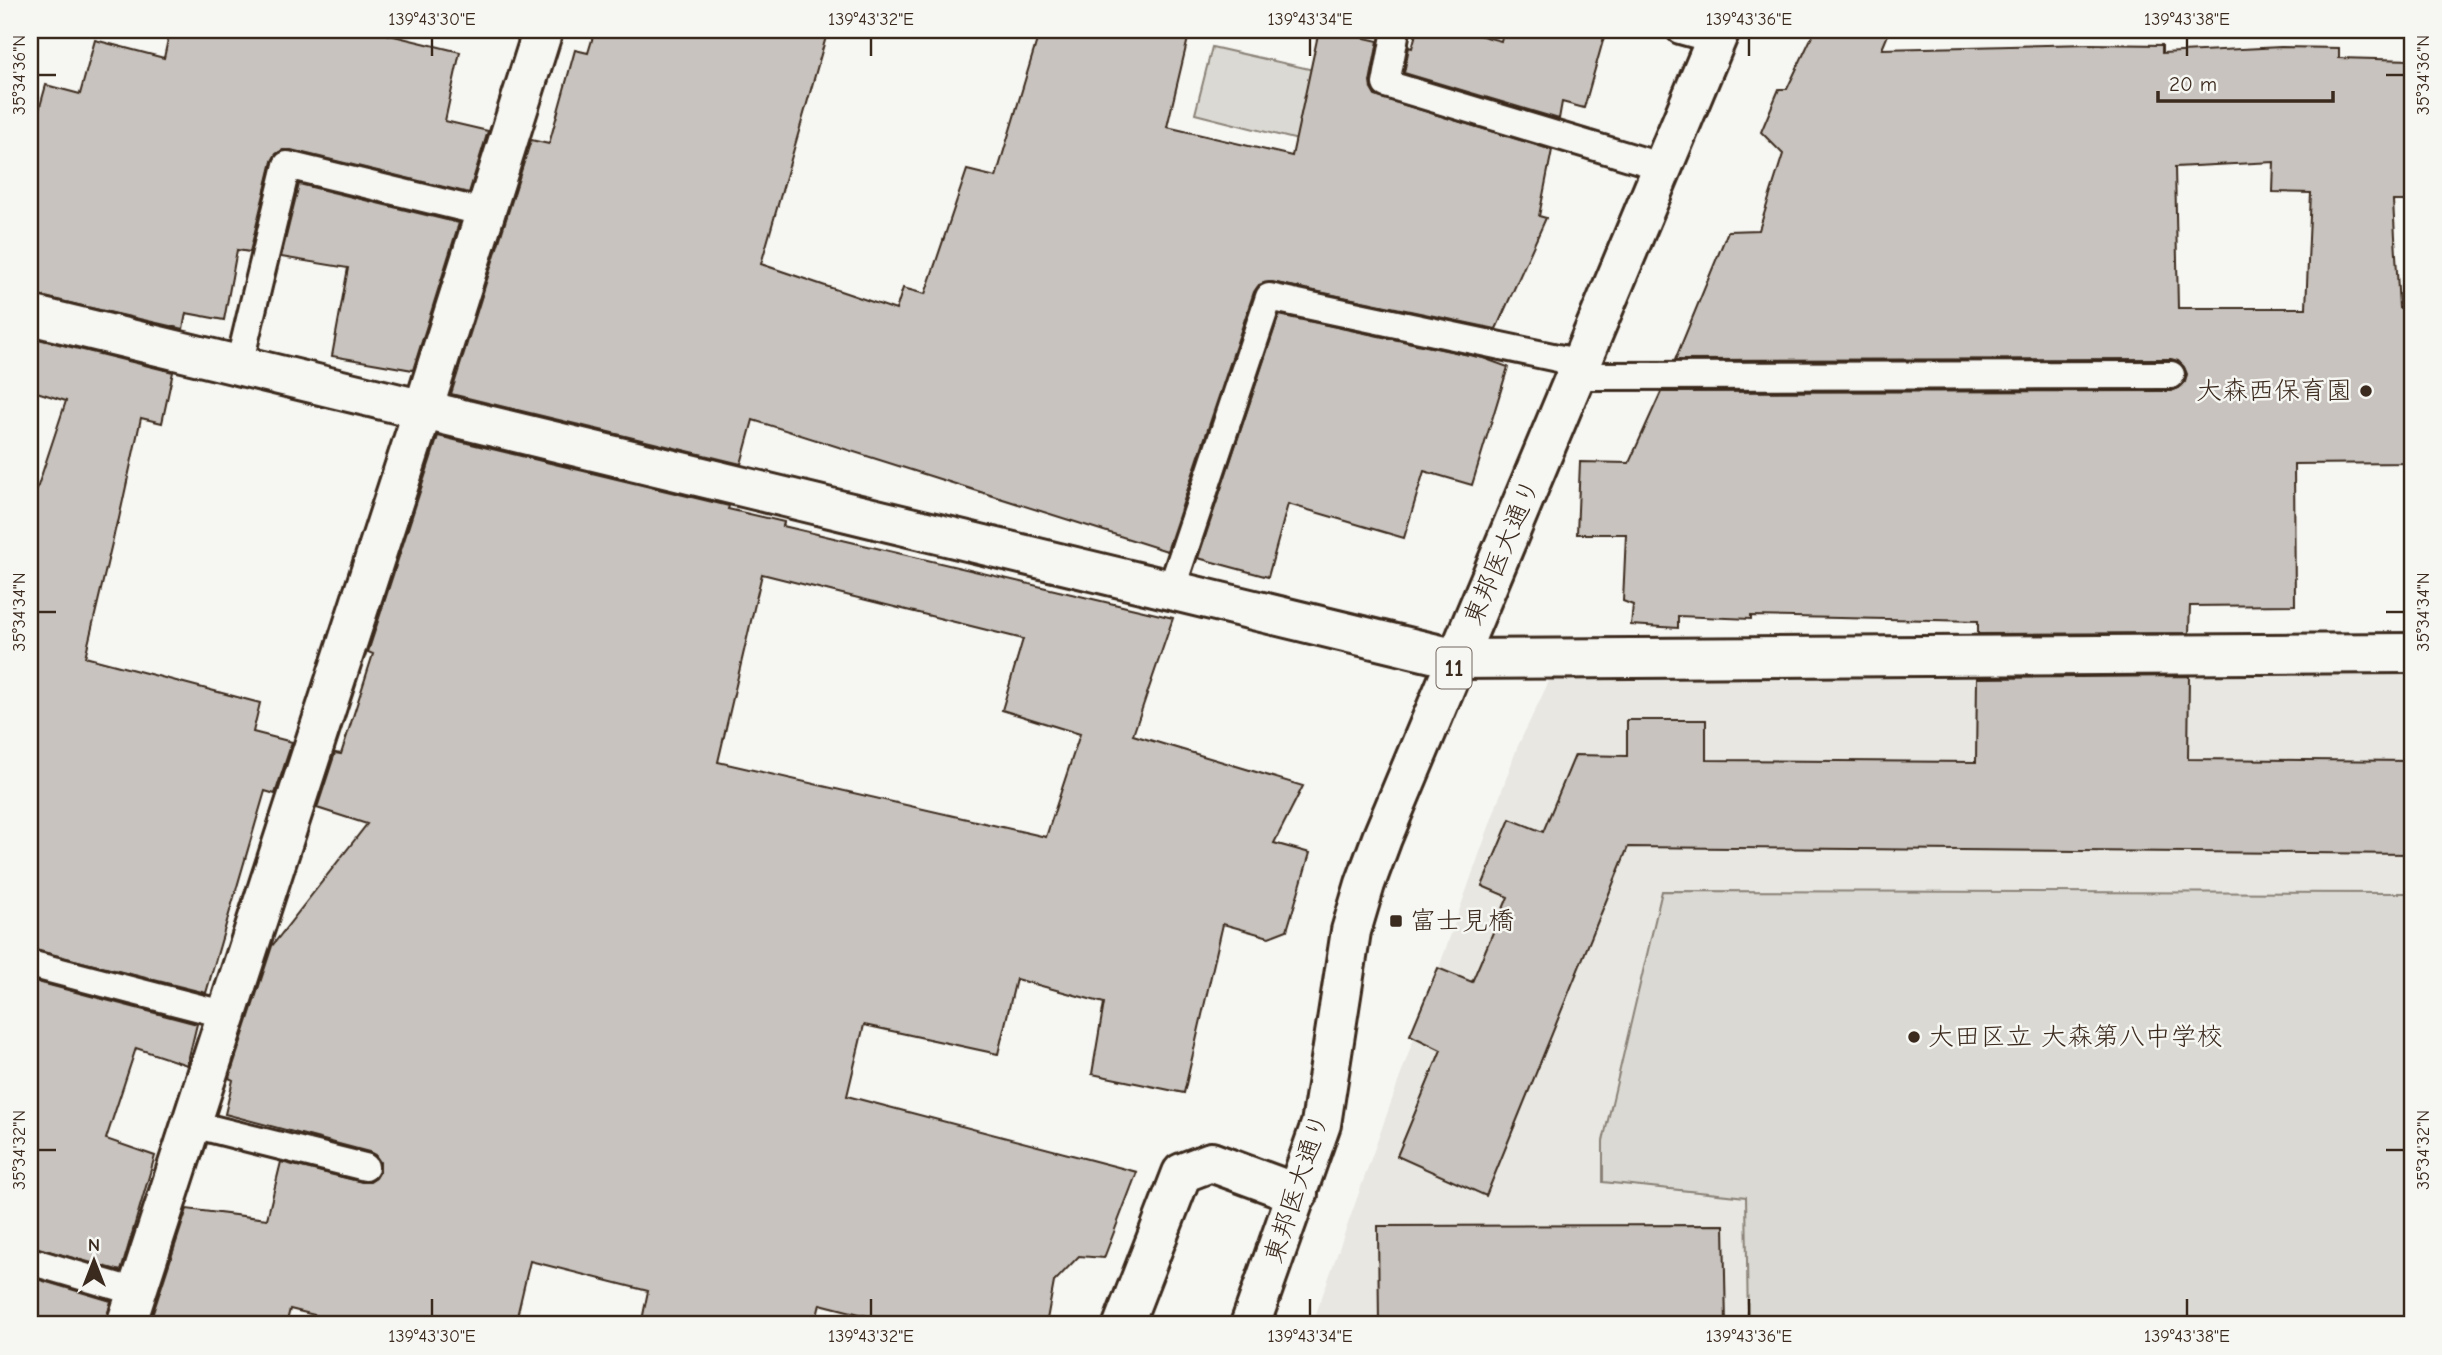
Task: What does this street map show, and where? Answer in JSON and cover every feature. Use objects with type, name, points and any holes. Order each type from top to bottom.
[{"type":"street","points":[[131,1309],[544,30]]},
{"type":"street","name":"東邦医大通り","points":[[1250,1325],[1321,1124],[1352,931],[1365,884],[1663,167],[1705,33]]},
{"type":"street","points":[[30,315],[1457,659],[2412,653]]},
{"type":"street","points":[[1123,1325],[1182,1173],[1211,1162],[1298,1194]]},
{"type":"lane","points":[[1396,30],[1386,84],[1663,167]]},
{"type":"lane","points":[[239,365],[287,165],[486,213]]},
{"type":"lane","points":[[1171,590],[1269,297],[1578,369],[2171,375]]},
{"type":"lane","points":[[30,964],[227,1015]]},
{"type":"lane","points":[[192,1124],[365,1167]]},
{"type":"lane","points":[[30,1261],[131,1309]]},
{"type":"shaded area","points":[[1212,47],[1318,71],[1302,141],[1195,114]]},
{"type":"shaded area","name":"大田区立 大森第八中学校","points":[[2412,671],[2412,1325],[1312,1325],[1517,748],[1552,675]]},
{"type":"shaded area","points":[[1662,891],[2412,893],[2412,1325],[1748,1325],[1746,1197],[1603,1182],[1603,1141]]},
{"type":"building","points":[[170,30],[369,30],[460,52],[445,121],[488,131],[469,193],[283,150],[276,154],[272,161],[250,252],[237,250],[224,320],[186,313],[183,329],[30,294],[30,115],[37,117],[46,85],[80,94],[95,40],[164,58]]},
{"type":"building","points":[[595,30],[828,30],[761,264],[896,310],[903,288],[925,294],[967,170],[996,177],[1040,30],[1190,30],[1167,127],[1292,156],[1319,30],[1378,41],[1370,82],[1375,96],[1552,150],[1539,216],[1546,218],[1496,329],[1272,282],[1259,285],[1254,292],[1167,551],[753,420],[741,464],[451,394],[531,140],[549,144],[575,50],[588,53]]},
{"type":"building","points":[[1417,30],[1460,30],[1501,41],[1504,30],[1606,30],[1584,108],[1562,102],[1559,119],[1404,73],[1409,47],[1412,48]]},
{"type":"building","points":[[1815,30],[1890,30],[1882,49],[2162,45],[2162,53],[2281,47],[2339,48],[2339,58],[2412,60],[2412,201],[2393,201],[2399,308],[2412,308],[2412,463],[2294,464],[2295,605],[2190,606],[2189,633],[1978,634],[1978,621],[1751,616],[1751,619],[1678,616],[1678,628],[1631,625],[1633,605],[1623,601],[1626,534],[1577,534],[1580,462],[1629,463],[1661,392],[2171,391],[2185,382],[2187,374],[2184,367],[2171,359],[1675,360],[1728,231],[1759,230],[1783,154],[1761,132],[1779,89],[1787,89]],"holes":[[[2274,162],[2273,192],[2311,193],[2306,308],[2178,308],[2175,167]]]},
{"type":"building","points":[[299,184],[459,223],[413,370],[332,356],[348,268],[281,257]]},
{"type":"building","points":[[1279,315],[1483,358],[1508,367],[1472,485],[1424,471],[1404,538],[1288,504],[1268,577],[1198,558]]},
{"type":"building","points":[[30,337],[173,372],[162,423],[141,418],[85,657],[260,703],[253,732],[292,742],[275,794],[265,791],[206,993],[30,949],[30,510],[66,401],[30,390]]},
{"type":"building","points":[[438,436],[729,506],[728,509],[784,522],[783,526],[1173,618],[1133,735],[1303,786],[1274,843],[1310,853],[1287,930],[1269,937],[1223,924],[1184,1093],[1092,1074],[1104,1003],[1016,979],[998,1054],[864,1025],[847,1096],[1137,1172],[1104,1258],[1079,1256],[1054,1282],[1046,1325],[903,1325],[820,1304],[815,1325],[641,1325],[648,1291],[530,1261],[515,1325],[355,1325],[290,1309],[286,1325],[149,1325],[187,1209],[267,1219],[281,1162],[362,1182],[370,1182],[380,1171],[380,1162],[369,1152],[225,1114],[233,1080],[229,1078],[272,946],[367,824],[317,808],[335,753],[341,754],[373,654],[368,652]],"holes":[[[762,574],[1023,639],[1002,710],[1080,734],[1046,837],[718,762]]]},
{"type":"building","points":[[2189,676],[2188,759],[2412,761],[2412,854],[1628,847],[1486,1196],[1397,1156],[1441,1050],[1410,1035],[1438,968],[1472,982],[1508,897],[1482,886],[1510,819],[1543,832],[1575,755],[1627,756],[1627,720],[1706,720],[1706,760],[1976,762],[1977,678]]},
{"type":"building","points":[[30,980],[197,1024],[187,1065],[136,1048],[106,1139],[155,1156],[121,1271],[30,1246]]},
{"type":"building","points":[[1724,1225],[1726,1325],[1379,1325],[1378,1226]]},
{"type":"building","points":[[30,1277],[111,1301],[105,1325],[30,1325]]},
{"type":"place","name":"大森西保育園","points":[[2366,391]]},
{"type":"place","name":"富士見橋","points":[[1396,921]]},
{"type":"place","name":"大田区立 大森第八中学校","points":[[1914,1037]]}]
